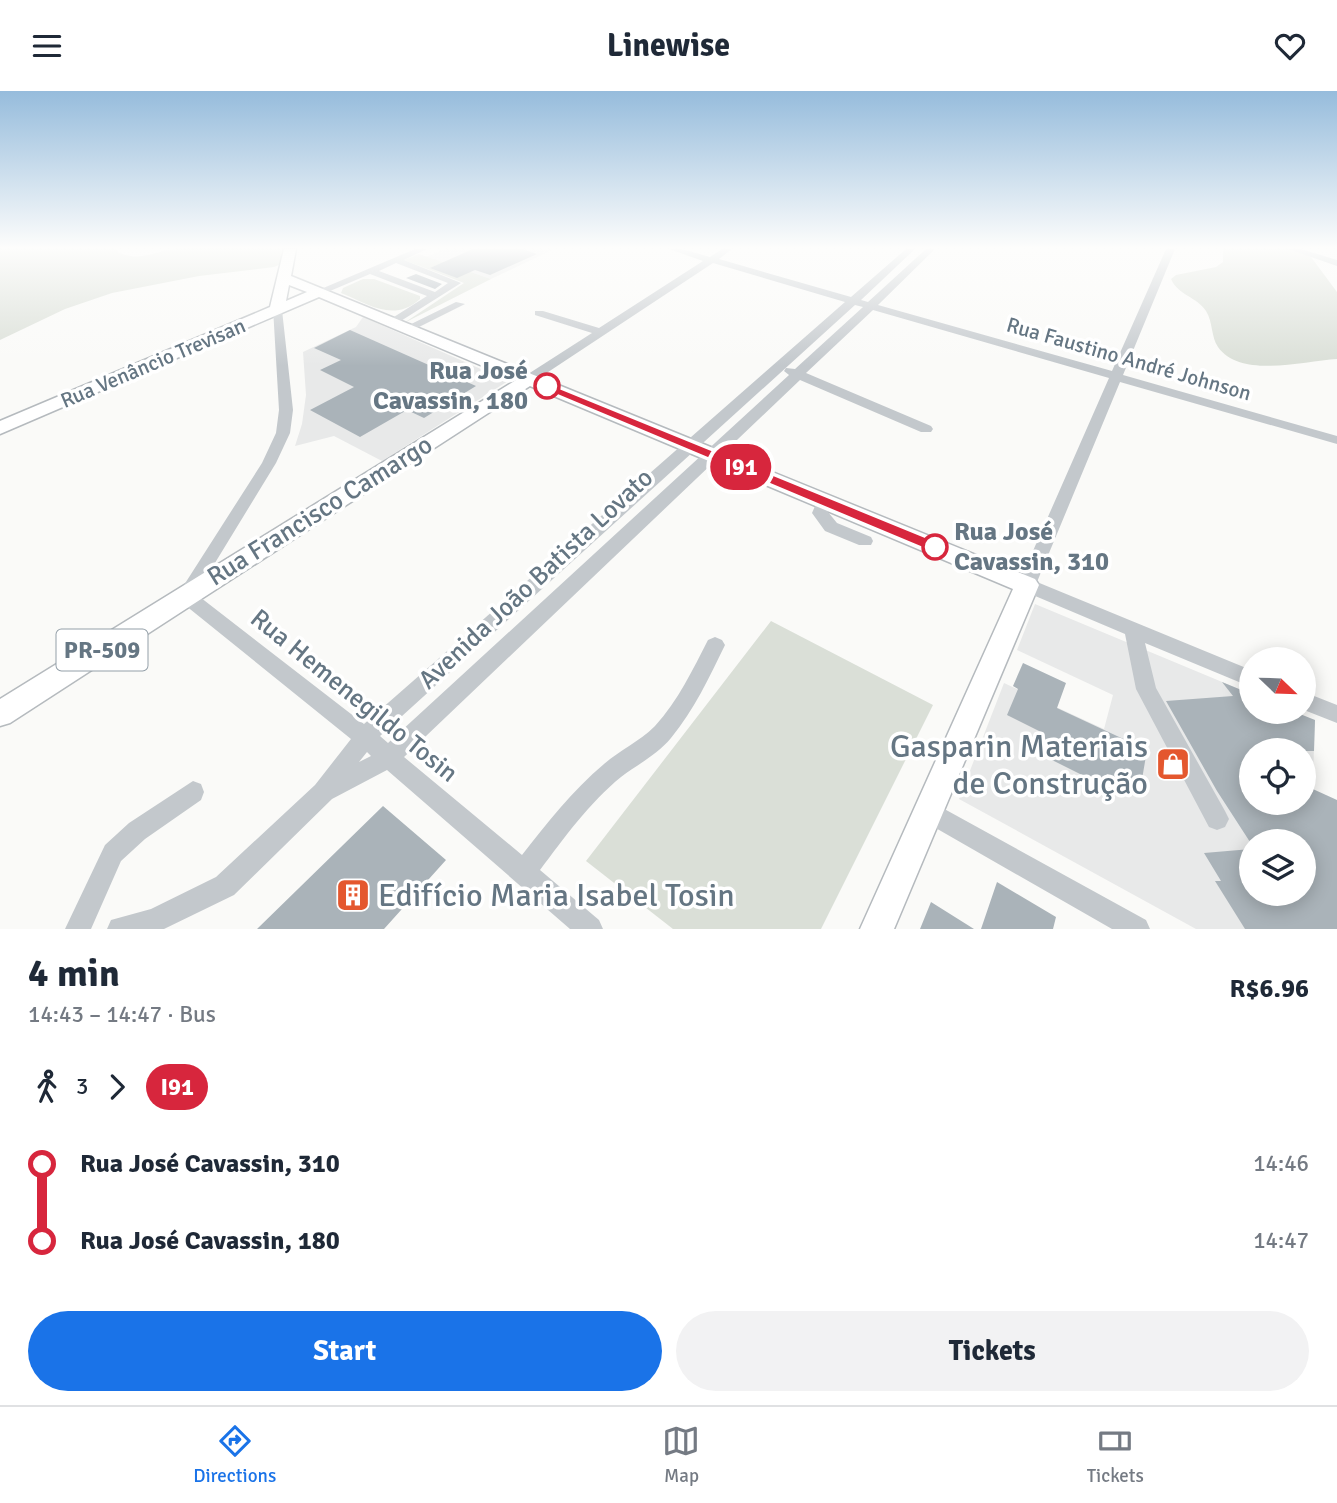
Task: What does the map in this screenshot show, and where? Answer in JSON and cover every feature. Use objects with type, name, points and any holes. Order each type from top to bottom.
[{"type":"main road","name":"PR-509","points":[[277,310],[280,288]]},
{"type":"main road","points":[[309,288],[1027,585],[877,929]]},
{"type":"main road","name":"Rua Venâncio Trevisan","points":[[0,428],[319,292]]},
{"type":"main road","name":"Rua Francisco Camargo","points":[[0,714],[529,379]]},
{"type":"street","name":"Rua Venâncio Trevisan","points":[[319,292],[328,288]]},
{"type":"street","points":[[416,288],[437,296]]},
{"type":"street","points":[[400,326],[450,288]]},
{"type":"street","name":"Rua Francisco Camargo","points":[[529,379],[666,288]]},
{"type":"street","name":"Rua Faustino André Johnson","points":[[809,288],[1337,440]]},
{"type":"street","name":"Avenida João Batista Lovato","points":[[120,929],[153,921],[225,886],[323,793],[365,737],[866,288]]},
{"type":"street","name":"Avenida João Batista Lovato","points":[[323,793],[388,758],[888,288]]},
{"type":"street","points":[[1154,288],[1027,585],[1239,674]]},
{"type":"street","points":[[400,326],[460,303]]},
{"type":"street","name":"PR-509","points":[[186,596],[269,463],[283,433],[286,410],[277,310]]},
{"type":"street","points":[[539,313],[600,332]]},
{"type":"street","points":[[778,366],[926,429]]},
{"type":"street","points":[[730,409],[752,417]]},
{"type":"street","points":[[824,501],[820,513],[831,527],[865,541]]},
{"type":"street","name":"Rua Hemenegildo Tosin","points":[[186,596],[365,737],[590,929]]},
{"type":"street","points":[[1133,629],[1146,689],[1217,819]]},
{"type":"street","points":[[523,873],[561,823],[613,770],[635,757],[663,732],[695,687],[715,645]]},
{"type":"street","points":[[1316,706],[1337,714]]},
{"type":"street","points":[[78,929],[113,853],[137,831],[193,792]]},
{"type":"street","points":[[928,811],[1137,929]]},
{"type":"shaded area","points":[[0,288],[137,288],[112,293],[65,309],[0,340]]},
{"type":"shaded area","points":[[343,288],[399,288],[420,296],[420,299],[410,306],[391,311],[341,293]]},
{"type":"shaded area","points":[[456,288],[473,288],[404,323]]},
{"type":"shaded area","points":[[1334,288],[1337,292],[1337,359],[1273,366],[1242,363],[1228,357],[1214,339],[1206,311],[1198,302],[1178,289]]},
{"type":"shaded area","points":[[363,317],[508,381],[382,461],[334,436],[295,446],[302,424],[306,395],[303,352],[356,327]]},
{"type":"shaded area","name":"Gasparin Materiais de Construção","points":[[1035,604],[1239,689],[1239,725],[1315,725],[1314,738],[1239,738],[1239,815],[1312,815],[1311,829],[1239,829],[1239,866],[1226,867],[1239,888],[1239,906],[1250,906],[1264,929],[1196,929],[959,799],[1004,683],[1104,729],[1113,695],[1017,650]]},
{"type":"shaded area","points":[[771,621],[933,705],[821,929],[673,929],[586,861]]},
{"type":"building","points":[[350,330],[476,386],[424,418],[407,410],[360,437],[310,410],[354,387],[320,370],[341,360],[314,348]]},
{"type":"building","points":[[1023,663],[1066,683],[1057,708],[1147,750],[1140,791],[1107,774],[1104,786],[1036,752],[1043,733],[1007,715],[1018,689],[1013,686]]},
{"type":"building","points":[[1222,682],[1239,689],[1239,725],[1315,725],[1314,738],[1239,738],[1239,815],[1316,815],[1316,790],[1337,800],[1337,929],[1245,929],[1215,881],[1221,881],[1204,853],[1239,850],[1239,906],[1316,906],[1316,829],[1242,829],[1166,701],[1233,696]]},
{"type":"building","name":"Edifício Maria Isabel Tosin","points":[[383,806],[446,860],[384,929],[257,929]]},
{"type":"building","points":[[997,882],[1056,917],[1053,929],[981,929]]},
{"type":"building","points":[[931,902],[974,929],[920,929]]},
{"type":"bus line","name":"I91","points":[[547,386],[935,547]]},
{"type":"place","name":"Rua José Cavassin, 180","points":[[547,386]]},
{"type":"place","name":"Rua José Cavassin, 310","points":[[935,547]]},
{"type":"place","name":"Gasparin Materiais de Construção","points":[[1173,764]]},
{"type":"place","name":"Edifício Maria Isabel Tosin","points":[[353,895]]}]
